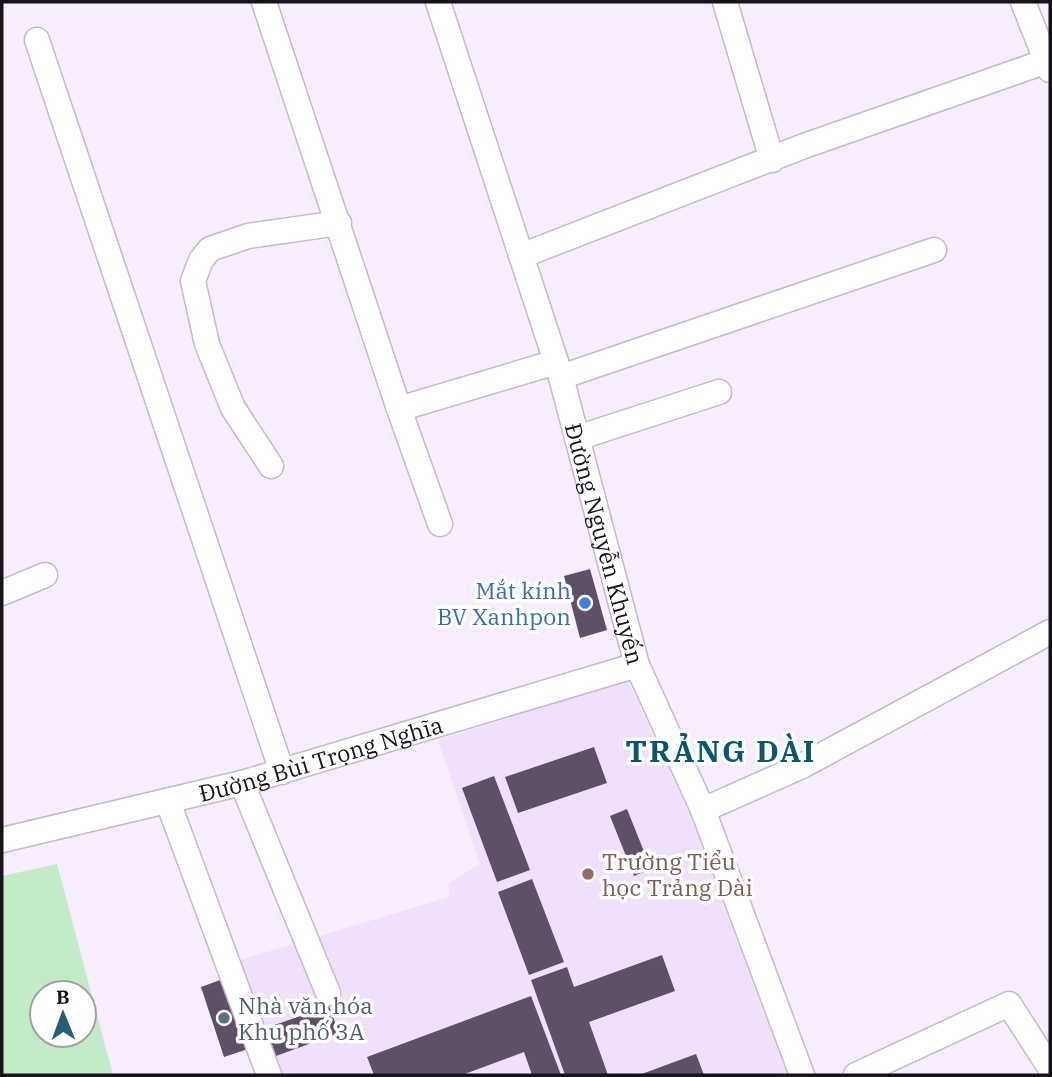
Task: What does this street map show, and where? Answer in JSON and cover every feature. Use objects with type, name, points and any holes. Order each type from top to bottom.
[{"type":"street","points":[[264,2],[281,61],[307,127],[399,409],[440,524]]},
{"type":"street","name":"Đường Nguyễn Khuyến","points":[[438,2],[558,370],[637,665],[703,810],[802,1075]]},
{"type":"street","points":[[725,2],[772,160]]},
{"type":"street","points":[[521,256],[804,146],[1049,66],[1034,11]]},
{"type":"street","points":[[37,40],[282,772]]},
{"type":"street","points":[[271,466],[233,408],[207,344],[193,281],[201,260],[210,249],[248,236],[339,223]]},
{"type":"street","points":[[399,409],[558,370],[934,250]]},
{"type":"street","points":[[577,438],[719,392]]},
{"type":"street","points":[[2,593],[45,575]]},
{"type":"street","points":[[703,810],[802,766],[1050,632]]},
{"type":"street","name":"Đường Bùi Trọng Nghĩa","points":[[2,839],[242,783],[637,665]]},
{"type":"street","points":[[242,783],[328,993]]},
{"type":"street","points":[[168,802],[269,1075]]},
{"type":"street","points":[[856,1075],[1009,1004],[1050,1068]]},
{"type":"shaded area","name":"Trường Tiểu học Trảng Dài","points":[[628,681],[691,817],[786,1072],[778,1075],[274,1075],[233,962],[449,897],[449,883],[480,864],[438,740]]},
{"type":"green space","points":[[57,864],[88,979],[28,979],[28,1049],[98,1049],[98,1018],[113,1075],[2,1075],[2,876]]},
{"type":"building","points":[[590,569],[607,630],[580,638],[564,576]]},
{"type":"building","points":[[594,747],[607,783],[518,813],[505,777]]},
{"type":"building","points":[[494,776],[530,870],[497,882],[462,788]]},
{"type":"building","points":[[627,809],[651,869],[634,876],[610,816]]},
{"type":"building","points":[[532,879],[564,962],[529,975],[498,892]]},
{"type":"building","points":[[662,955],[675,991],[589,1022],[608,1075],[565,1075],[531,980],[567,967],[574,987]]},
{"type":"building","name":"Nhà văn hóa Khu phố 3A","points":[[223,979],[248,1049],[224,1057],[201,987]]},
{"type":"building","points":[[531,996],[561,1075],[532,1075],[524,1052],[462,1075],[374,1075],[367,1057]]},
{"type":"building","points":[[329,1006],[339,1033],[276,1056],[266,1028]]},
{"type":"building","points":[[696,1054],[704,1075],[639,1075]]},
{"type":"place","name":"Mắt kính BV Xanhpon","points":[[585,603]]},
{"type":"place","name":"Trường Tiểu học Trảng Dài","points":[[588,874]]},
{"type":"place","name":"Nhà văn hóa Khu phố 3A","points":[[224,1018]]},
{"type":"district","name":"TRẢNG DÀI","points":[[721,750]]}]
